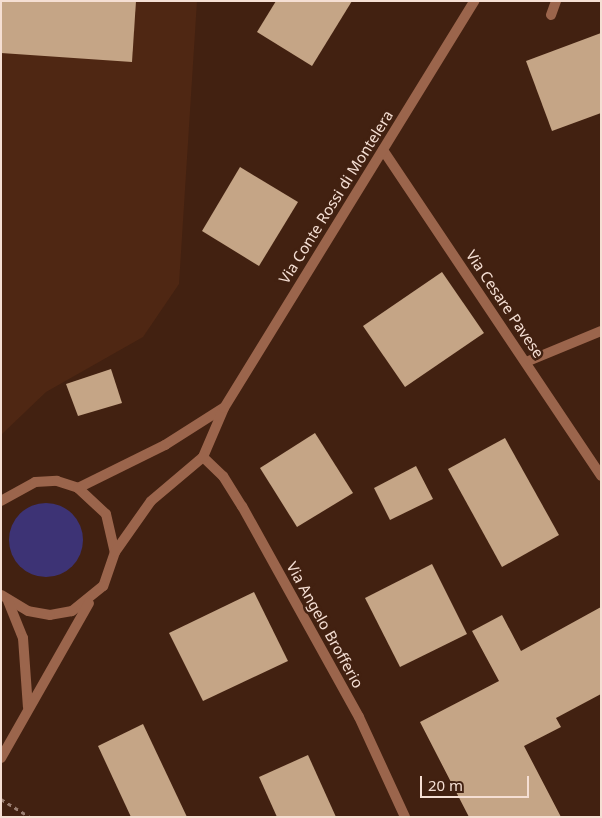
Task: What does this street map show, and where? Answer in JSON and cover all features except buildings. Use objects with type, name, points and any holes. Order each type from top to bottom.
[{"type":"street","name":"Via Conte Rossi di Montelera","points":[[115,552],[151,501],[203,457],[224,408],[474,1]]},
{"type":"street","points":[[551,15],[556,1]]},
{"type":"street","name":"Via Cesare Pavese","points":[[383,150],[601,476]]},
{"type":"street","points":[[526,362],[601,331]]},
{"type":"street","name":"Via Conte Rossi di Montelera","points":[[78,488],[172,440],[224,408]]},
{"type":"street","name":"Via Angelo Brofferio","points":[[203,457],[223,476],[242,506],[359,717],[405,817]]},
{"type":"street","points":[[1,501],[35,482],[58,481],[78,488],[106,514],[115,552],[112,570],[91,600],[1,758]]},
{"type":"street","points":[[5,598],[50,615],[72,610],[91,600]]},
{"type":"street","points":[[5,598],[23,638],[28,708]]},
{"type":"path","points":[[1,799],[30,817]]},
{"type":"shaded area","points":[[1,1],[197,1],[179,284],[143,337],[46,392],[1,435]]},
{"type":"shaded area","points":[[46,503],[67,509],[77,519],[83,540],[77,561],[67,571],[46,577],[25,571],[15,561],[9,540],[15,519],[25,509]]}]
